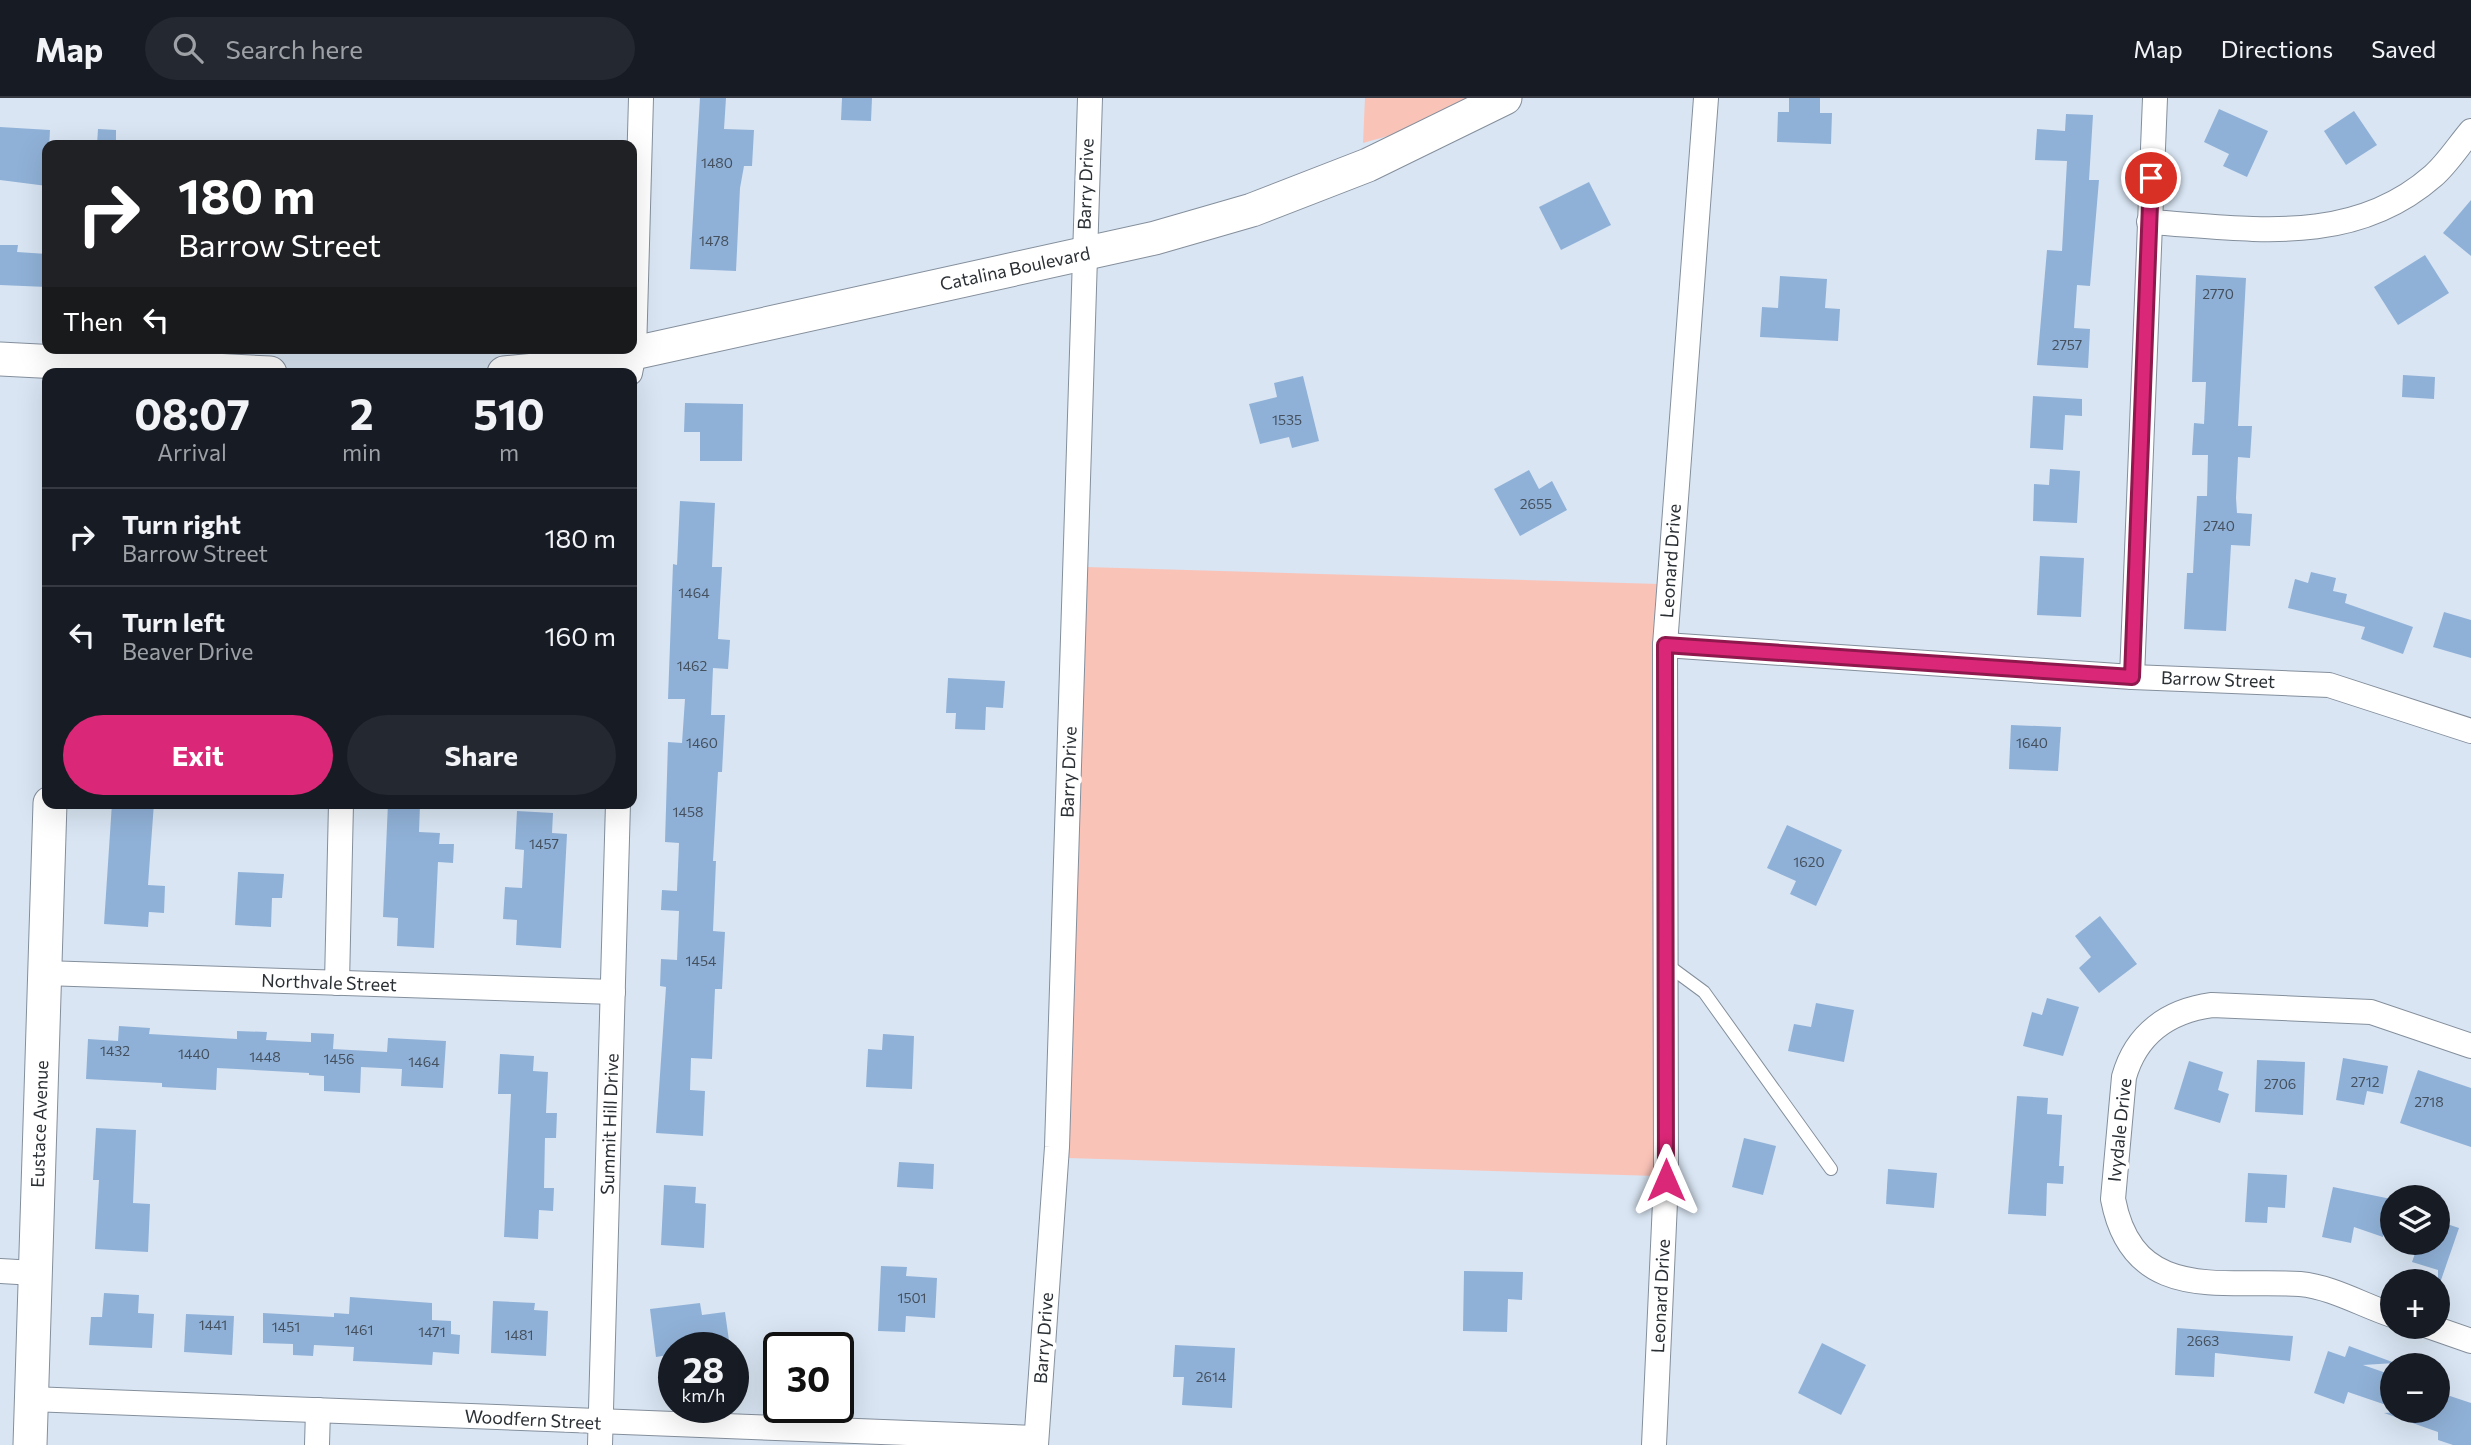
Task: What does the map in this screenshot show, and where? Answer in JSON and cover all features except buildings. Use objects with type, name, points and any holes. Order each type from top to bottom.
[{"type":"street","points":[[637,197],[640,98]]},
{"type":"street","name":"Barry Drive","points":[[1036,1441],[1058,1136],[1090,98]]},
{"type":"street","name":"Catalina Boulevard","points":[[557,368],[632,363],[1154,238],[1252,210],[1368,165],[1505,98]]},
{"type":"street","name":"Leonard Drive","points":[[1654,1445],[1666,1180],[1665,645],[1706,98]]},
{"type":"street","points":[[2132,677],[2155,98]]},
{"type":"street","points":[[2150,222],[2295,231],[2335,225],[2392,204],[2433,176],[2471,131]]},
{"type":"street","points":[[0,359],[65,367],[99,368]]},
{"type":"street","name":"Barrow Street","points":[[1665,645],[2132,677],[2329,685],[2471,731]]},
{"type":"street","name":"Eustace Avenue","points":[[30,1445],[50,809]]},
{"type":"street","points":[[337,983],[341,809]]},
{"type":"street","name":"Summit Hill Drive","points":[[601,1434],[618,809]]},
{"type":"street","name":"Northvale Street","points":[[44,974],[613,992]]},
{"type":"street","name":"Ivydale Drive","points":[[2380,1310],[2343,1295],[2303,1284],[2195,1283],[2164,1275],[2138,1256],[2116,1217],[2113,1199],[2124,1077],[2129,1059],[2143,1037],[2164,1019],[2189,1008],[2211,1004],[2371,1012],[2471,1046]]},
{"type":"street","points":[[0,1271],[35,1273]]},
{"type":"street","points":[[2450,1334],[2471,1341]]},
{"type":"street","name":"Woodfern Street","points":[[30,1399],[318,1410],[601,1434],[1036,1441]]},
{"type":"street","points":[[317,1445],[318,1410]]},
{"type":"lane","points":[[1666,964],[1704,992],[1831,1169]]},
{"type":"shaded area","points":[[1365,98],[1480,98],[1420,127],[1363,143]]},
{"type":"shaded area","points":[[1086,567],[1659,584],[1656,1176],[1067,1158]]},
{"type":"route","points":[[1666,1180],[1665,645],[2132,677],[2151,178]]}]
